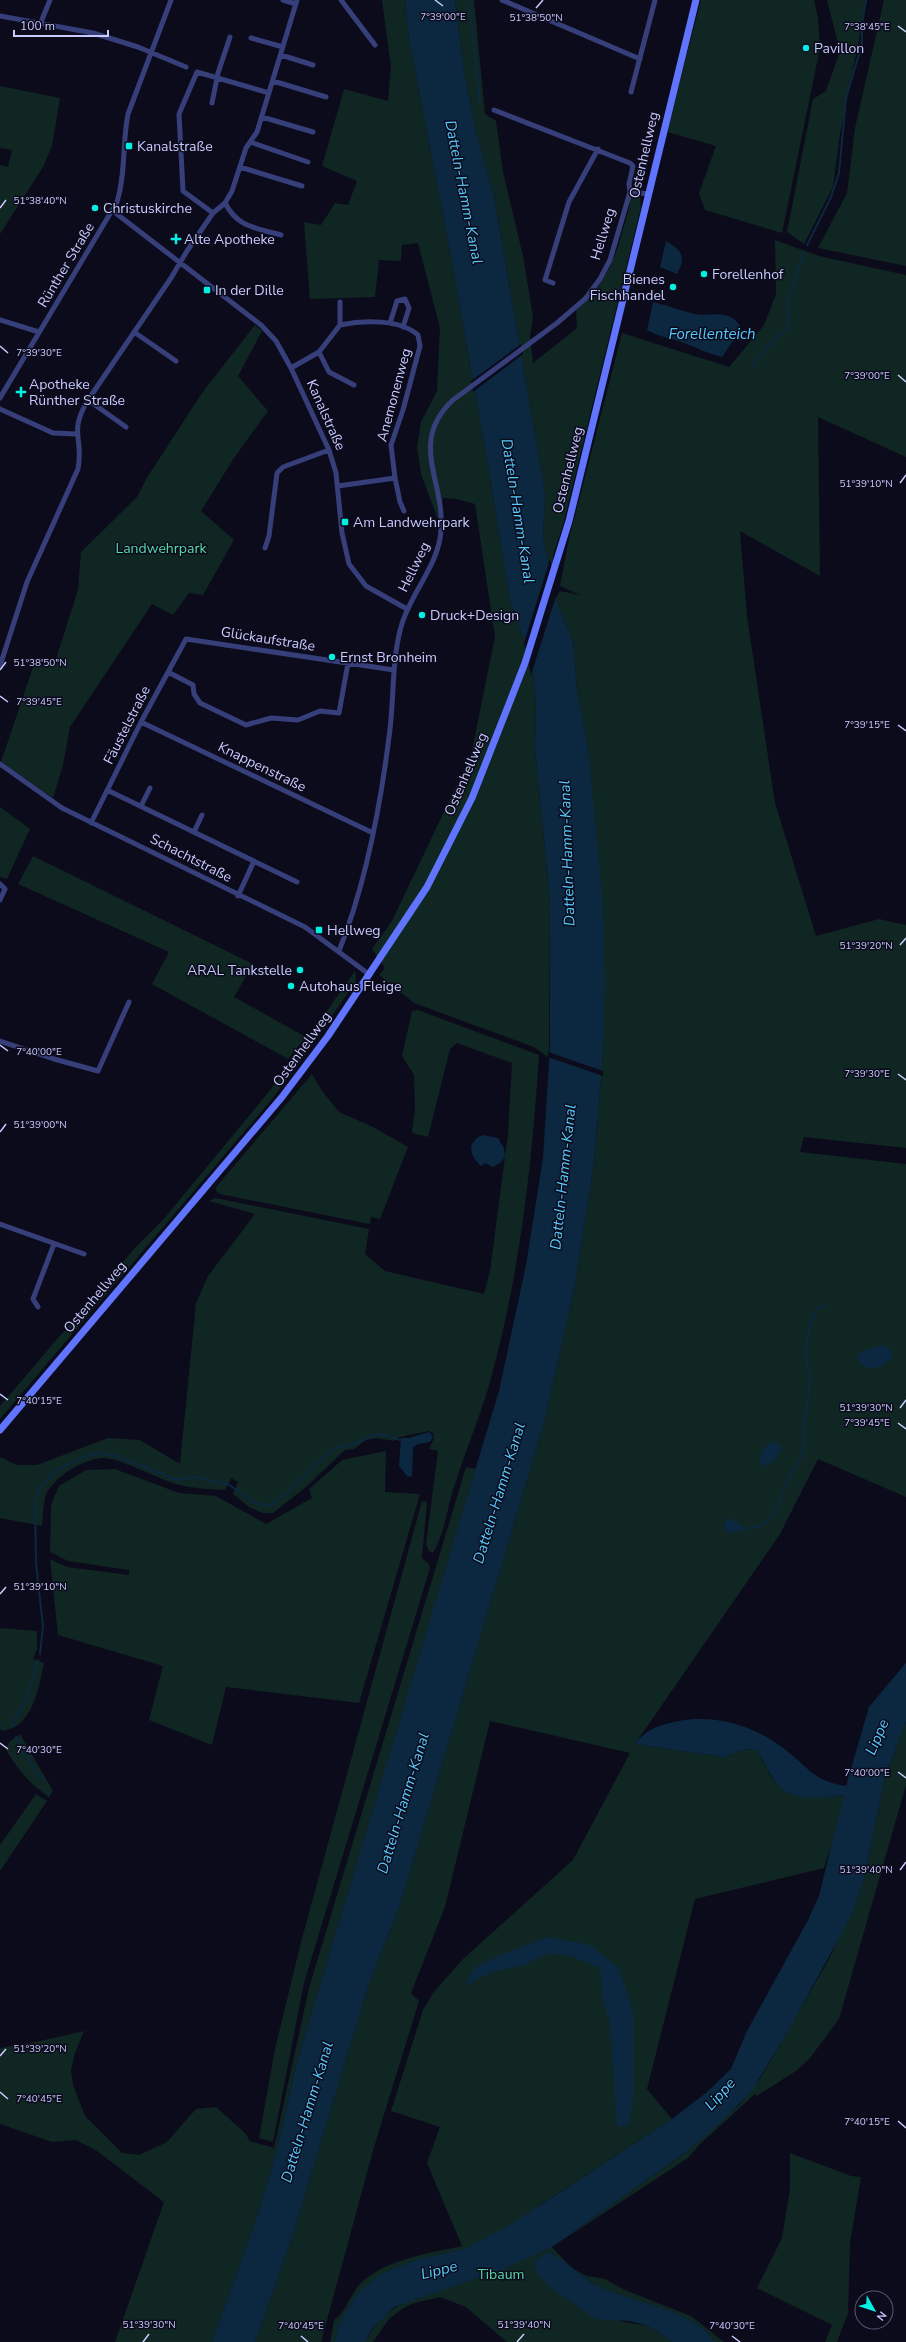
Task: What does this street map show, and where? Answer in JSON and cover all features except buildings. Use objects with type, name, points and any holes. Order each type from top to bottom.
[{"type":"main road","name":"Ostenhellweg","points":[[0,1430],[282,1097],[370,975],[427,887],[472,798],[525,663],[571,513],[696,0]]},
{"type":"street","points":[[41,22],[50,0]]},
{"type":"street","name":"Rünther Straße","points":[[0,398],[113,211],[122,186],[125,129],[128,114],[171,0]]},
{"type":"street","points":[[0,666],[27,582],[76,475],[80,454],[76,434],[79,417],[88,400],[180,264],[187,251],[213,213],[225,203],[232,192],[250,142],[257,132],[297,2],[283,0]]},
{"type":"street","points":[[341,0],[375,44]]},
{"type":"street","points":[[502,0],[640,59]]},
{"type":"street","points":[[631,92],[655,0]]},
{"type":"street","points":[[0,16],[41,22],[93,33],[186,67]]},
{"type":"street","points":[[212,103],[230,37]]},
{"type":"street","points":[[251,38],[283,47]]},
{"type":"street","points":[[281,55],[313,65]]},
{"type":"street","points":[[213,213],[184,191],[179,114],[197,72],[269,93]]},
{"type":"street","points":[[273,81],[326,97]]},
{"type":"street","points":[[494,110],[598,149],[569,202],[544,280],[553,283]]},
{"type":"street","points":[[262,117],[313,132]]},
{"type":"street","points":[[250,142],[308,162]]},
{"type":"street","name":"Hellweg","points":[[339,952],[365,873],[373,833],[390,729],[394,670],[399,633],[407,609],[434,559],[440,540],[441,507],[430,459],[431,436],[441,413],[462,394],[572,311],[585,299],[600,279],[615,245],[630,192],[629,184],[633,166],[630,163],[598,149]]},
{"type":"street","points":[[240,167],[302,186]]},
{"type":"street","points":[[630,192],[649,194]]},
{"type":"street","points":[[225,203],[231,214],[240,223],[281,235]]},
{"type":"street","name":"Kanalstraße","points":[[113,211],[266,330],[276,341],[292,368],[329,450],[338,486],[343,542],[352,569],[361,581],[374,592],[407,609]]},
{"type":"street","name":"Anemonenweg","points":[[390,324],[397,301],[406,299],[409,308],[403,327]]},
{"type":"street","points":[[292,368],[319,352],[340,325],[340,302]]},
{"type":"street","points":[[0,320],[39,332]]},
{"type":"street","name":"Anemonenweg","points":[[340,325],[348,323],[390,324],[414,331],[420,340],[403,410],[391,445],[400,502],[404,511]]},
{"type":"street","points":[[134,332],[176,361]]},
{"type":"street","points":[[319,352],[329,372],[354,384]]},
{"type":"street","points":[[88,400],[126,427]]},
{"type":"street","points":[[0,410],[53,433],[76,434]]},
{"type":"street","points":[[265,548],[269,536],[277,473],[283,467],[329,450]]},
{"type":"street","points":[[338,486],[396,478]]},
{"type":"street","name":"Glückaufstraße","points":[[186,639],[394,670]]},
{"type":"street","name":"Fäustelstraße","points":[[91,822],[141,722],[186,639]]},
{"type":"street","points":[[168,672],[193,685],[194,694],[200,703],[242,724],[250,725],[271,718],[298,720],[320,711],[339,713],[348,663]]},
{"type":"street","name":"Knappenstraße","points":[[141,722],[373,833]]},
{"type":"street","name":"Schachtstraße","points":[[0,764],[52,803],[238,896],[305,926],[370,975]]},
{"type":"street","points":[[141,806],[150,788]]},
{"type":"street","points":[[107,790],[297,882]]},
{"type":"street","points":[[194,832],[202,815]]},
{"type":"street","points":[[238,896],[254,862]]},
{"type":"street","points":[[0,884],[5,889],[0,900]]},
{"type":"street","points":[[0,1041],[54,1060],[98,1071],[129,1002]]},
{"type":"street","points":[[0,1224],[84,1254]]},
{"type":"street","points":[[38,1307],[33,1299],[54,1244]]},
{"type":"green space","points":[[382,0],[405,0],[409,39],[450,251],[489,471],[510,601],[532,664],[536,703],[535,748],[550,901],[549,1058],[534,1047],[414,1003],[379,975],[385,968],[372,949],[392,921],[471,755],[495,637],[475,504],[456,499],[443,498],[438,520],[421,474],[417,447],[421,422],[437,391],[440,328],[418,243],[402,245],[401,261],[379,260],[375,297],[310,299],[304,222],[321,225],[335,203],[348,205],[357,181],[322,166],[344,89],[388,101],[391,67]]},
{"type":"green space","name":"Tibaum","points":[[455,0],[474,0],[485,114],[496,121],[503,172],[523,256],[533,317],[530,336],[533,363],[577,328],[576,311],[601,283],[611,264],[628,214],[630,198],[635,196],[640,197],[641,207],[563,525],[553,555],[556,598],[560,591],[580,595],[560,586],[569,539],[622,333],[729,367],[764,325],[776,294],[775,240],[819,256],[906,275],[906,457],[818,417],[820,576],[740,531],[747,616],[775,803],[816,936],[879,919],[906,925],[906,1148],[804,1137],[800,1152],[906,1164],[906,1497],[818,1459],[780,1534],[635,1744],[724,1757],[746,1749],[757,1750],[773,1779],[785,1790],[793,1794],[810,1798],[844,1795],[837,1829],[824,1868],[695,1899],[647,2089],[672,2119],[537,2207],[553,2246],[686,2152],[740,2104],[760,2079],[828,1961],[854,1906],[864,1879],[884,1781],[906,1721],[906,1785],[839,2019],[810,2058],[796,2071],[757,2096],[755,2094],[699,2145],[688,2158],[552,2247],[569,2265],[577,2271],[587,2276],[605,2279],[625,2290],[691,2316],[724,2342],[715,2342],[706,2331],[681,2316],[622,2297],[593,2284],[551,2253],[619,2321],[648,2326],[673,2342],[507,2342],[466,2307],[440,2297],[414,2303],[402,2309],[388,2320],[373,2342],[365,2342],[377,2323],[391,2310],[408,2301],[429,2294],[402,2285],[350,2342],[330,2342],[334,2320],[344,2309],[359,2285],[369,2276],[380,2269],[407,2259],[462,2246],[427,2163],[440,2127],[391,2111],[423,2010],[433,1993],[463,1959],[573,1860],[630,1753],[490,1721],[445,1907],[411,1993],[419,2001],[374,2147],[321,2342],[255,2342],[293,2235],[369,1983],[400,1905],[544,1423],[575,1285],[594,1163],[603,1054],[588,747],[577,689],[573,642],[556,599],[543,537],[545,493],[494,197],[475,128],[464,71]]},
{"type":"green space","points":[[701,0],[814,0],[818,18],[820,48],[782,233],[705,210],[699,193],[716,146],[667,132]]},
{"type":"green space","points":[[827,0],[867,0],[840,134],[833,187],[804,244],[787,232],[813,99],[826,91],[840,51]]},
{"type":"green space","points":[[884,0],[906,0],[906,266],[818,248],[847,193],[855,128]]},
{"type":"green space","points":[[0,86],[60,98],[52,146],[43,167],[0,234],[0,165],[8,167],[12,150],[0,148]]},
{"type":"green space","name":"Landwehrpark","points":[[255,325],[262,331],[238,376],[268,411],[234,458],[201,511],[234,540],[203,595],[189,593],[173,615],[152,604],[70,727],[63,765],[53,798],[1,762],[33,667],[55,662],[78,590],[81,552],[137,497],[148,476],[202,393]]},
{"type":"green space","points":[[0,807],[30,829],[7,879],[0,877]]},
{"type":"green space","points":[[33,856],[253,964],[234,997],[306,1037],[288,1059],[152,984],[169,952],[18,884]]},
{"type":"green space","points":[[355,971],[356,981],[301,1061],[268,1104],[0,1419],[0,1406],[134,1249],[163,1220],[276,1083]]},
{"type":"green space","points":[[418,1010],[539,1055],[533,1137],[523,1218],[510,1299],[487,1392],[452,1492],[440,1538],[433,1553],[429,1551],[426,1544],[438,1451],[429,1449],[434,1438],[433,1433],[429,1431],[400,1437],[394,1441],[377,1438],[366,1440],[354,1449],[345,1450],[306,1487],[273,1513],[262,1513],[249,1507],[233,1494],[238,1482],[231,1478],[225,1490],[189,1487],[169,1481],[120,1461],[102,1458],[94,1459],[77,1466],[60,1477],[53,1484],[45,1498],[42,1526],[0,1518],[0,1457],[17,1465],[37,1465],[108,1438],[140,1440],[180,1464],[196,1303],[208,1276],[255,1214],[209,1201],[215,1198],[369,1229],[365,1254],[385,1271],[484,1294],[490,1271],[508,1134],[512,1063],[457,1043],[450,1049],[428,1137],[412,1133],[415,1108],[414,1075],[402,1056],[412,1011]]},
{"type":"green space","points":[[312,1074],[322,1091],[339,1112],[371,1126],[408,1147],[380,1219],[371,1217],[370,1224],[220,1194],[216,1191],[216,1187]]},
{"type":"green space","points":[[386,1451],[385,1492],[420,1494],[359,1703],[226,1687],[212,1745],[149,1720],[163,1666],[58,1635],[50,1559],[67,1567],[129,1575],[129,1570],[68,1561],[50,1552],[51,1505],[59,1486],[86,1470],[115,1469],[179,1493],[216,1496],[266,1524],[312,1498],[309,1489],[342,1460]]},
{"type":"green space","points":[[466,1467],[476,1469],[298,2058],[277,2149],[257,2217],[212,2342],[115,2342],[164,2202],[97,2151],[76,2140],[52,2142],[0,2124],[0,2048],[84,2031],[75,2053],[71,2070],[73,2085],[85,2116],[122,2153],[139,2155],[167,2142],[196,2109],[216,2107],[245,2133],[250,2141],[274,2148],[309,1988]]},
{"type":"green space","points":[[422,1501],[427,1502],[422,1558],[429,1564],[430,1568],[304,1983],[273,2142],[259,2138],[275,2049],[301,1942]]},
{"type":"green space","points":[[0,1628],[37,1631],[37,1649],[33,1659],[44,1663],[40,1684],[27,1714],[21,1722],[13,1728],[3,1731],[0,1729]]},
{"type":"green space","points":[[20,1734],[53,1791],[49,1797],[25,1776],[6,1750],[9,1742]]},
{"type":"green space","points":[[36,1794],[47,1801],[0,1871],[0,1845]]},
{"type":"green space","points":[[790,2153],[851,2176],[861,2177],[850,2243],[848,2313],[837,2342],[825,2342],[832,2325],[757,2288],[782,2238],[790,2189]]},
{"type":"water","name":"Datteln-Hamm-Kanal","points":[[405,0],[455,0],[464,71],[475,128],[494,197],[545,493],[543,537],[556,599],[573,642],[577,689],[588,747],[603,905],[605,984],[603,1054],[594,1163],[575,1285],[544,1423],[400,1905],[369,1983],[293,2235],[255,2342],[212,2342],[257,2217],[277,2149],[298,2058],[499,1391],[526,1265],[543,1158],[550,1047],[550,901],[535,748],[536,703],[532,664],[510,601],[489,471],[450,251],[409,39]]},
{"type":"water","points":[[666,241],[676,248],[681,255],[682,259],[677,274],[660,267]]},
{"type":"water","name":"Forellenteich","points":[[653,302],[695,314],[725,315],[735,320],[740,326],[737,335],[722,357],[658,335],[647,330]]},
{"type":"water","points":[[483,1135],[498,1138],[504,1148],[505,1157],[500,1163],[493,1167],[485,1163],[481,1166],[474,1158],[472,1153],[471,1149],[474,1141]]},
{"type":"water","points":[[882,1345],[892,1351],[892,1357],[883,1365],[869,1368],[860,1362],[857,1357],[862,1351]]},
{"type":"water","points":[[429,1432],[433,1437],[430,1442],[418,1444],[413,1447],[412,1476],[408,1477],[399,1466],[401,1438],[409,1438]]},
{"type":"water","points":[[776,1442],[782,1448],[779,1454],[776,1459],[764,1466],[760,1463],[762,1452],[766,1446]]},
{"type":"water","points":[[729,1518],[744,1527],[744,1529],[732,1533],[726,1531],[724,1523]]},
{"type":"water","name":"Lippe","points":[[906,1663],[906,1721],[884,1781],[864,1879],[854,1908],[792,2024],[752,2091],[722,2121],[686,2152],[553,2246],[504,2269],[394,2307],[372,2329],[365,2342],[335,2342],[338,2326],[356,2295],[379,2275],[416,2260],[465,2249],[513,2223],[672,2119],[707,2092],[731,2069],[747,2031],[807,1922],[819,1896],[844,1795],[810,1798],[793,1795],[785,1791],[778,1785],[770,1774],[757,1750],[746,1749],[724,1757],[635,1744],[644,1734],[654,1728],[666,1724],[693,1719],[722,1721],[736,1724],[763,1735],[787,1751],[807,1769],[819,1777],[835,1784],[846,1786],[869,1707]]},
{"type":"water","points":[[548,1937],[590,1945],[619,1968],[633,2011],[633,2099],[629,2125],[617,2126],[610,2023],[603,2001],[600,1968],[571,1956],[549,1953],[524,1965],[492,1972],[464,1986],[475,1967],[502,1954]]},
{"type":"water","points":[[547,2252],[565,2262],[595,2285],[677,2314],[692,2321],[705,2331],[715,2342],[673,2342],[648,2326],[629,2321],[595,2319],[551,2288],[537,2274],[534,2262]]},
{"type":"pier","points":[[521,344],[523,354],[473,392],[471,381]]},
{"type":"pier","points":[[550,559],[557,593],[531,675],[524,643]]},
{"type":"pier","points":[[548,1052],[603,1071],[603,1076],[548,1057]]},
{"type":"waterway","points":[[469,0],[480,103]]},
{"type":"waterway","points":[[807,245],[831,197],[839,173],[846,98],[862,44],[862,23],[866,0]]},
{"type":"waterway","points":[[752,367],[766,348],[785,330],[789,322],[788,302],[804,252]]},
{"type":"waterway","points":[[744,1528],[761,1526],[772,1516],[780,1501],[790,1475],[803,1452],[804,1426],[810,1378],[806,1357],[807,1338],[810,1325],[818,1307],[826,1306]]},
{"type":"waterway","points":[[40,1654],[43,1626],[36,1563],[35,1500],[41,1486],[57,1470],[95,1453],[117,1456],[177,1480],[195,1477],[228,1484],[255,1503],[267,1505],[273,1504],[300,1481],[332,1449],[354,1444],[375,1435],[385,1435],[400,1440]]},
{"type":"waterway","points":[[14,1726],[15,1719],[27,1698],[38,1660]]},
{"type":"waterway","points":[[16,1737],[36,1772],[45,1781]]},
{"type":"place","name":"Pavillon","points":[[806,48]]},
{"type":"place","name":"Kanalstraße","points":[[129,146]]},
{"type":"place","name":"Christuskirche","points":[[95,208]]},
{"type":"place","name":"Alte Apotheke","points":[[176,239]]},
{"type":"place","name":"Forellenhof","points":[[704,274]]},
{"type":"place","name":"Bienes Fischhandel","points":[[673,287]]},
{"type":"place","name":"In der Dille","points":[[207,290]]},
{"type":"place","name":"Apotheke Rünther Straße","points":[[21,392]]},
{"type":"place","name":"Am Landwehrpark","points":[[345,522]]},
{"type":"place","name":"Druck+Design","points":[[422,615]]},
{"type":"place","name":"Ernst Bronheim","points":[[332,657]]},
{"type":"place","name":"Hellweg","points":[[319,930]]},
{"type":"place","name":"ARAL Tankstelle","points":[[300,970]]},
{"type":"place","name":"Autohaus Fleige","points":[[291,986]]}]
